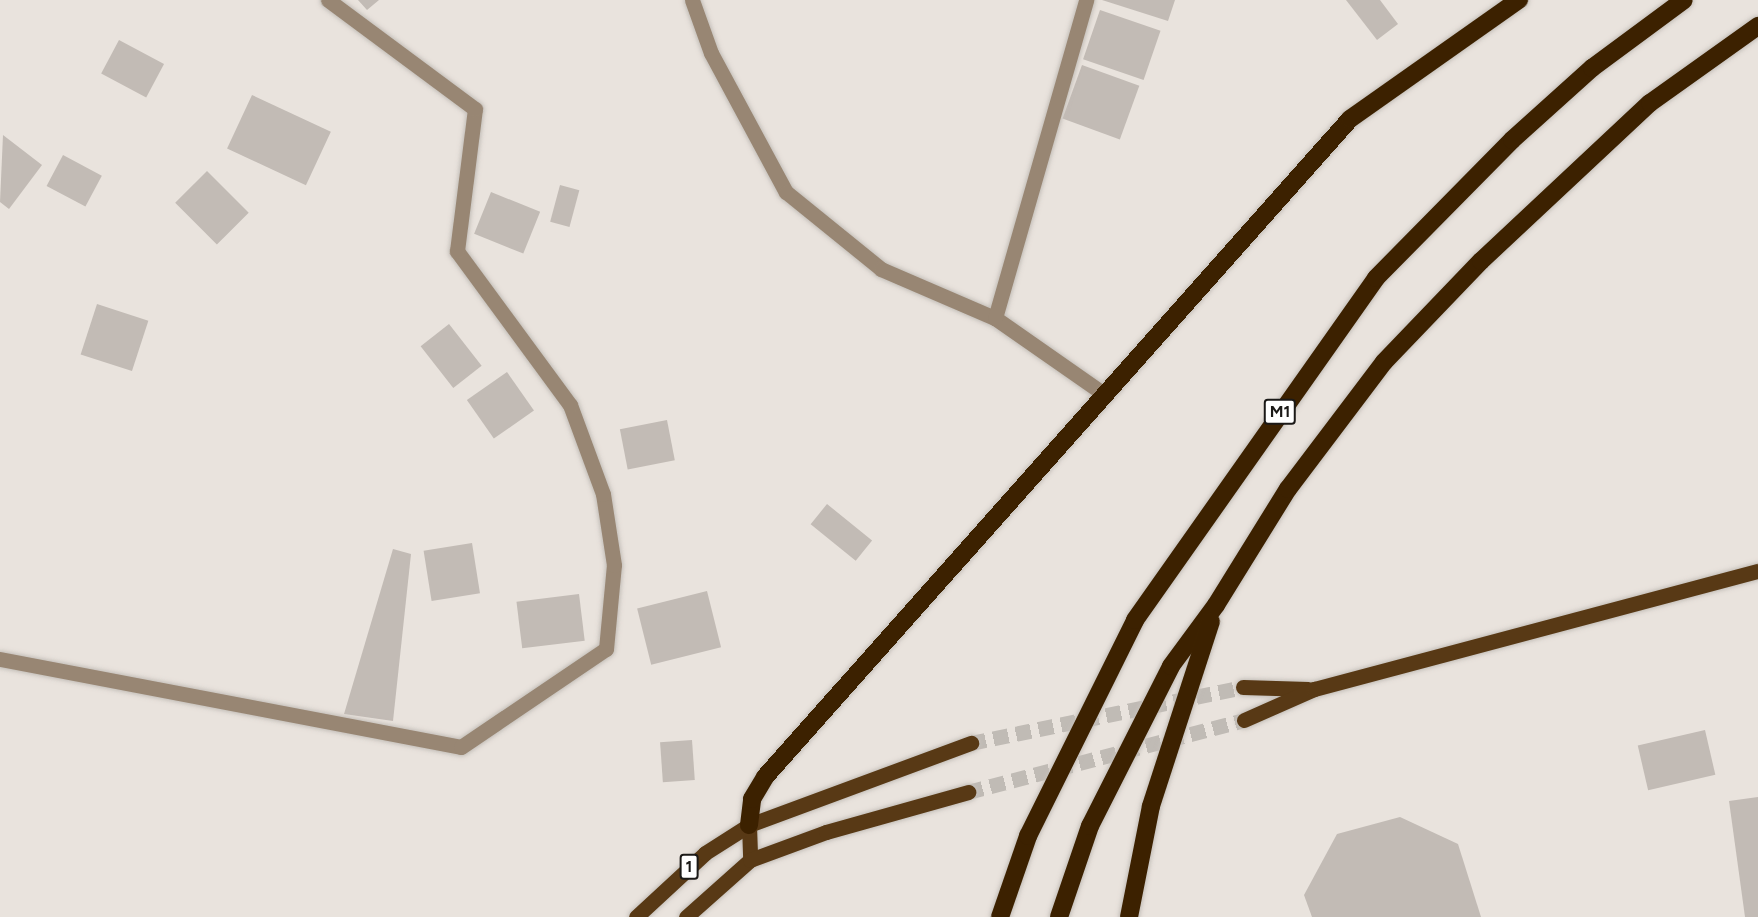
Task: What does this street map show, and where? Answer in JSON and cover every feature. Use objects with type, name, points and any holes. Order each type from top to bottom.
[{"type":"highway","points":[[748,825],[752,799],[765,777],[1350,119],[1519,0]]},
{"type":"highway","name":"M1","points":[[1000,917],[1028,836],[1135,620],[1376,278],[1512,140],[1592,68],[1683,0]]},
{"type":"highway","points":[[1059,917],[1090,826],[1172,666],[1216,605],[1288,489],[1384,362],[1481,261],[1650,103],[1758,26]]},
{"type":"highway","points":[[1129,917],[1151,806],[1216,605]]},
{"type":"main road","points":[[1244,720],[1314,689],[1758,571]]},
{"type":"main road","points":[[1243,687],[1314,689]]},
{"type":"main road","points":[[968,792],[826,832],[750,860],[748,825],[971,743]]},
{"type":"main road","name":"1","points":[[636,917],[705,853],[748,825]]},
{"type":"main road","name":"1","points":[[686,917],[750,860]]},
{"type":"street","points":[[0,659],[461,747],[606,649],[614,565],[603,494],[570,405],[457,251],[475,110],[328,0]]},
{"type":"street","points":[[692,0],[711,53],[786,192],[881,269],[995,318],[1104,393]]},
{"type":"street","points":[[995,318],[1086,0]]},
{"type":"building","points":[[358,0],[379,0],[367,10]]},
{"type":"building","points":[[1102,0],[1175,0],[1168,21]]},
{"type":"building","points":[[1346,0],[1380,0],[1398,24],[1377,40]]},
{"type":"building","points":[[1100,10],[1161,31],[1144,80],[1083,59]]},
{"type":"building","points":[[119,40],[164,64],[146,97],[101,74]]},
{"type":"building","points":[[1082,65],[1139,86],[1120,139],[1063,119]]},
{"type":"building","points":[[252,95],[331,132],[306,185],[227,148]]},
{"type":"building","points":[[3,135],[42,165],[9,209],[0,202]]},
{"type":"building","points":[[63,155],[102,176],[85,207],[47,186]]},
{"type":"building","points":[[207,171],[249,213],[217,245],[175,203]]},
{"type":"building","points":[[560,185],[579,190],[569,227],[550,222]]},
{"type":"building","points":[[491,192],[540,212],[523,254],[474,234]]},
{"type":"building","points":[[97,304],[148,321],[132,371],[81,354]]},
{"type":"building","points":[[449,324],[482,366],[453,388],[421,346]]},
{"type":"building","points":[[507,372],[534,411],[494,439],[467,400]]},
{"type":"building","points":[[667,420],[675,460],[628,469],[620,429]]},
{"type":"building","points":[[827,504],[872,541],[856,561],[811,524]]},
{"type":"building","points":[[472,543],[480,593],[432,601],[424,551]]},
{"type":"building","points":[[393,549],[411,554],[393,721],[344,714]]},
{"type":"building","points":[[707,591],[721,647],[651,665],[637,608]]},
{"type":"building","points":[[579,594],[585,641],[522,648],[516,602]]},
{"type":"building","points":[[1705,730],[1715,775],[1648,790],[1638,746]]},
{"type":"building","points":[[692,740],[695,780],[663,782],[660,742]]},
{"type":"building","points":[[1758,797],[1758,917],[1745,917],[1729,801]]},
{"type":"building","points":[[1400,817],[1458,844],[1481,917],[1312,917],[1304,895],[1337,834]]},
{"type":"tunnel","points":[[971,743],[1243,687]]},
{"type":"tunnel","points":[[968,792],[1244,720]]}]
